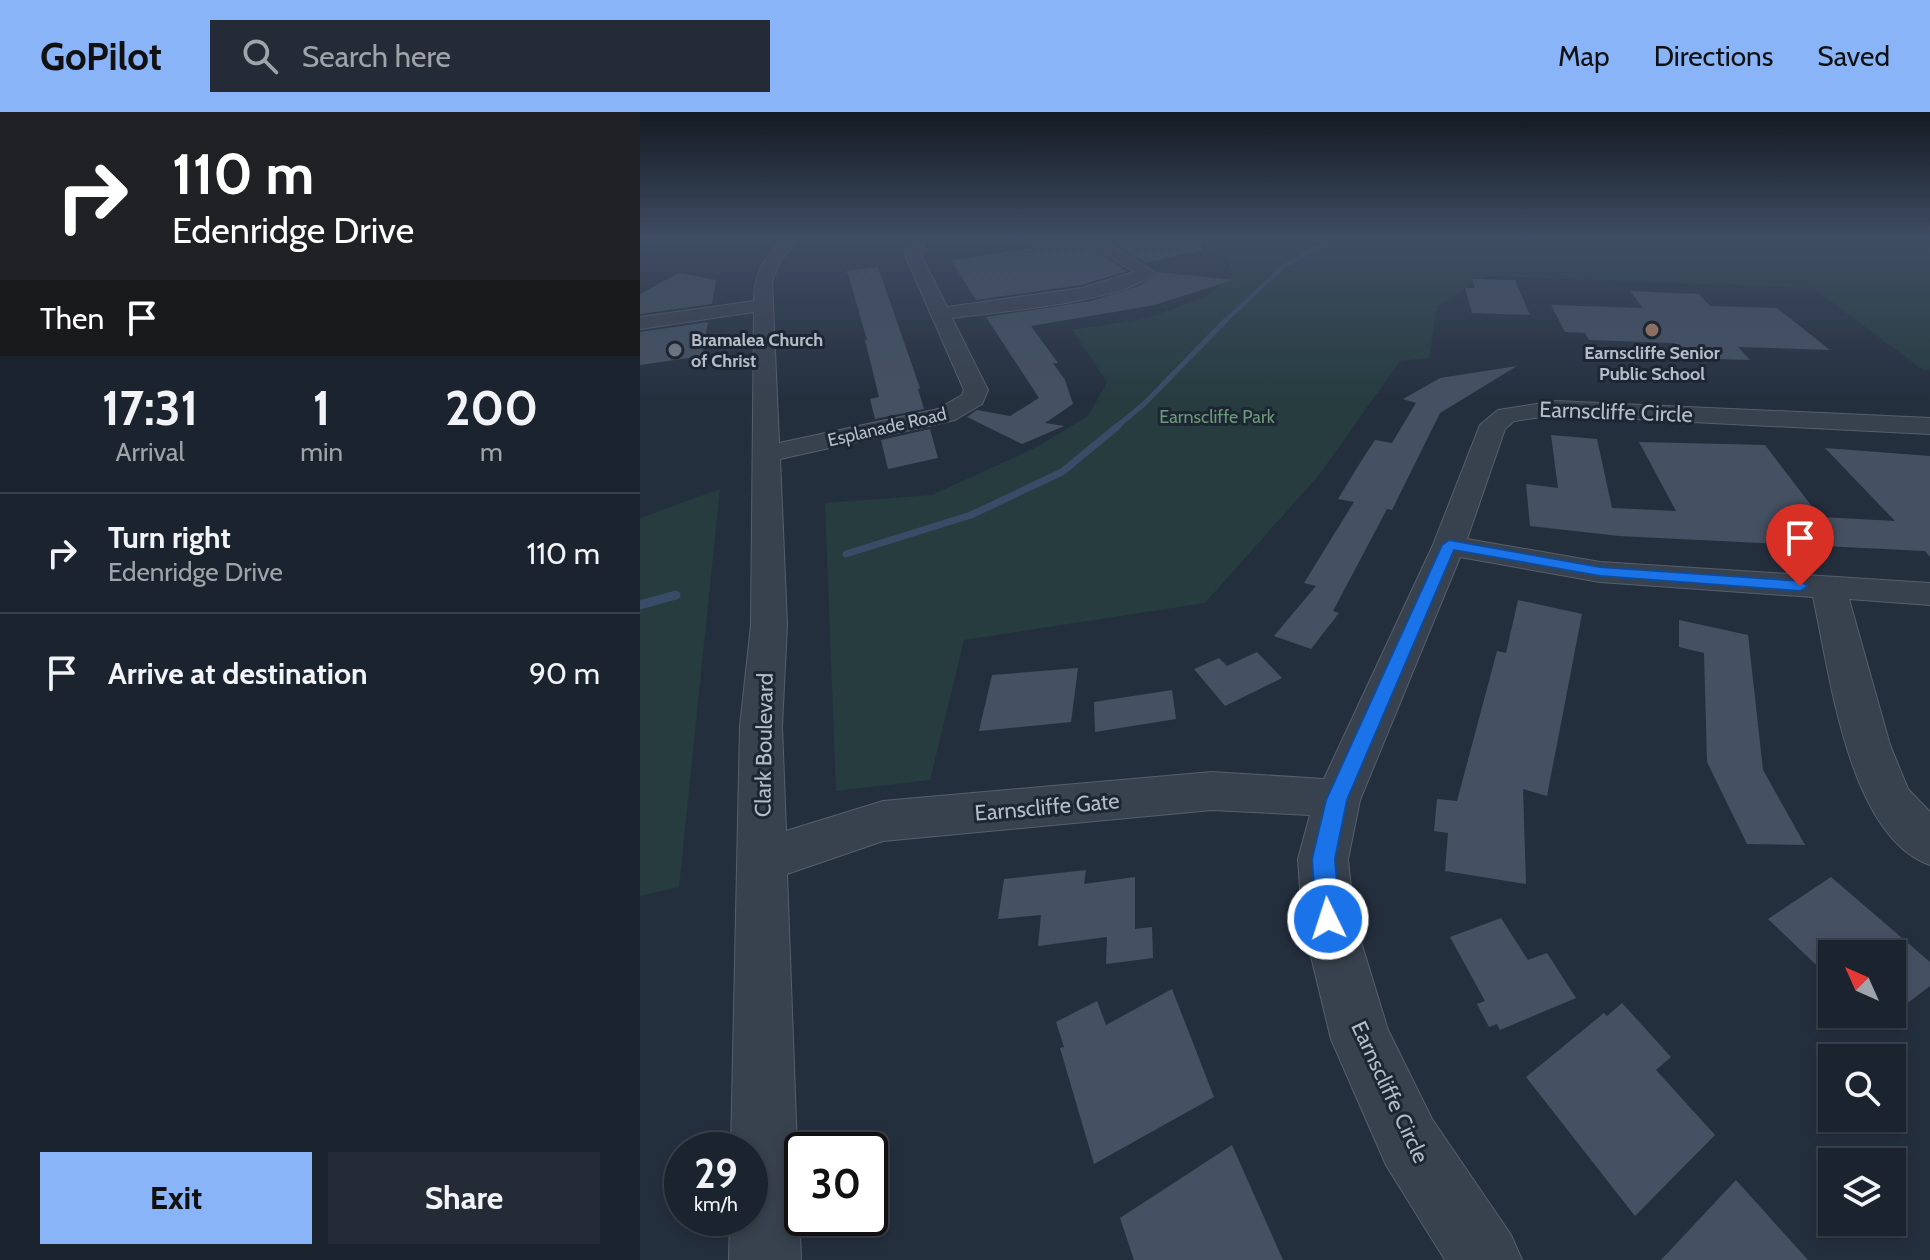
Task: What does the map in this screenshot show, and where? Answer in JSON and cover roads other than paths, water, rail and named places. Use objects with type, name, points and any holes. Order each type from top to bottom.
[{"type":"street","name":"Clark Boulevard","points":[[764,293],[769,625],[761,726],[765,1260]]},
{"type":"street","name":"Esplanade Road","points":[[768,453],[922,422],[961,409],[973,399],[976,390],[931,293]]},
{"type":"street","points":[[941,314],[1078,293]]},
{"type":"street","points":[[640,323],[765,305]]},
{"type":"street","name":"Earnscliffe Circle","points":[[1486,1260],[1409,1142],[1361,1039],[1328,919],[1323,859],[1337,800],[1449,545],[1493,425],[1507,415],[1518,412],[1556,408],[1930,426]]},
{"type":"street","points":[[1449,545],[1600,572],[1930,594]]},
{"type":"street","points":[[1828,588],[1868,745],[1889,801],[1930,844]]},
{"type":"street","name":"Earnscliffe Gate","points":[[762,860],[883,821],[1212,791],[1292,794],[1337,800]]},
{"type":"waterway","points":[[1225,322],[1256,293]]},
{"type":"waterway","points":[[1115,428],[1144,404],[1225,322]]},
{"type":"waterway","points":[[846,554],[971,515],[1062,472],[1118,426]]},
{"type":"waterway","points":[[640,605],[676,595]]},
{"type":"place","name":"Earnscliffe Senior Public School","points":[[1652,330]]},
{"type":"place","name":"Bramalea Church of Christ","points":[[675,350]]},
{"type":"park label","name":"Earnscliffe Park","points":[[1217,417]]}]
